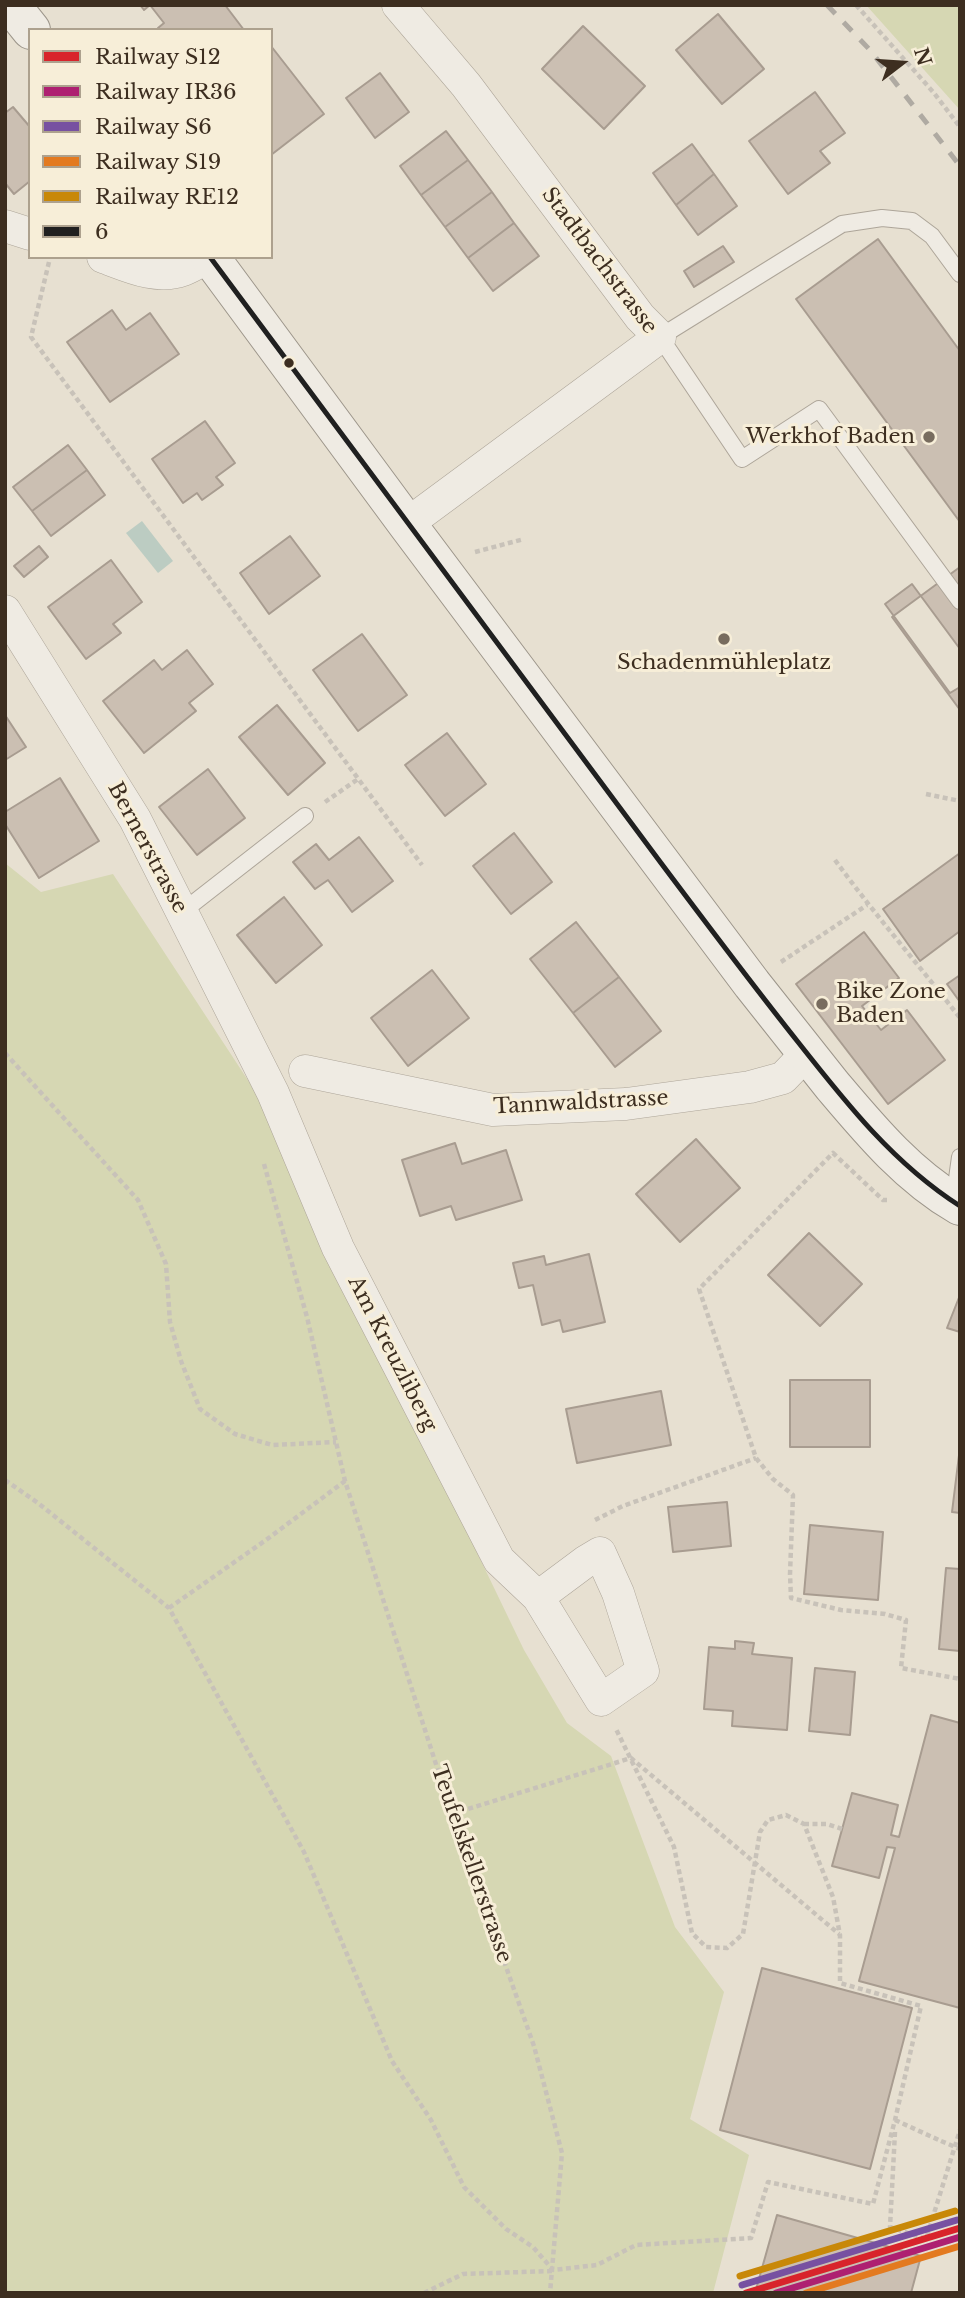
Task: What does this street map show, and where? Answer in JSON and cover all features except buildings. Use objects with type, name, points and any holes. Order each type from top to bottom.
[{"type":"main road","points":[[11,5],[29,28]]},
{"type":"main road","points":[[210,259],[807,1054],[873,1134],[914,1174],[957,1205]]},
{"type":"street","name":"Stadtbachstrasse","points":[[398,5],[466,85],[640,317],[660,337],[407,524]]},
{"type":"street","points":[[5,226],[28,233]]},
{"type":"street","points":[[109,259],[149,273],[163,274],[183,271],[205,259]]},
{"type":"street","name":"Bernerstrasse","points":[[5,611],[135,819],[273,1093]]},
{"type":"street","name":"Tannwaldstrasse","points":[[305,1071],[493,1110],[626,1104],[750,1087],[783,1078],[807,1054]]},
{"type":"street","name":"Am Kreuzliberg","points":[[273,1093],[338,1248],[499,1560],[538,1597],[601,1700]]},
{"type":"street","points":[[538,1597],[600,1553],[618,1593],[643,1671],[601,1700]]},
{"type":"lane","points":[[960,274],[932,236],[912,221],[882,218],[842,224],[660,337],[742,459],[819,409],[960,601]]},
{"type":"lane","points":[[181,912],[305,817]]},
{"type":"lane","points":[[957,1205],[960,1157]]},
{"type":"path","points":[[856,5],[934,93],[960,127]]},
{"type":"path","points":[[50,259],[31,337],[422,865]]},
{"type":"path","points":[[474,552],[524,538]]},
{"type":"path","points":[[305,817],[358,779]]},
{"type":"path","points":[[926,794],[960,802]]},
{"type":"path","points":[[835,860],[867,905],[960,1018]]},
{"type":"path","points":[[780,962],[867,905]]},
{"type":"path","points":[[5,1053],[138,1200],[166,1264],[170,1322],[181,1361],[200,1409],[235,1434],[272,1445],[336,1442]]},
{"type":"path","points":[[883,1200],[833,1153],[699,1289],[756,1458],[773,1479],[793,1495],[791,1598],[841,1610],[885,1614],[906,1620],[901,1668],[960,1679]]},
{"type":"path","name":"Teufelskellerstrasse","points":[[265,1154],[264,1166],[290,1252],[345,1481],[452,1814],[534,2046],[562,2153],[550,2293]]},
{"type":"path","points":[[600,1553],[594,1518],[756,1458]]},
{"type":"path","points":[[5,1480],[38,1503],[169,1608],[304,1852],[392,2061],[431,2120],[464,2187],[506,2229],[533,2247],[553,2270]]},
{"type":"path","points":[[169,1608],[345,1481]]},
{"type":"path","points":[[601,1700],[674,1847],[692,1933],[706,1947],[727,1948],[743,1934],[760,1832],[768,1820],[786,1815],[804,1824],[827,1824],[842,1829]]},
{"type":"path","points":[[452,1814],[631,1758]]},
{"type":"path","points":[[631,1758],[840,1935]]},
{"type":"path","points":[[424,2293],[463,2274],[597,2265],[636,2245],[751,2238],[768,2182],[873,2204],[921,2006],[840,1983],[840,1935],[833,1897],[804,1824]]},
{"type":"path","points":[[895,2120],[960,2149]]},
{"type":"path","points":[[895,2120],[890,2227],[926,2239],[960,2130]]},
{"type":"green space","points":[[866,5],[960,5],[960,110]]},
{"type":"green space","points":[[5,863],[41,892],[113,874],[253,1088],[524,1650],[567,1723],[611,1756],[675,1927],[724,1992],[690,2119],[749,2155],[713,2293],[5,2293]]},
{"type":"shaded area","points":[[142,521],[173,561],[158,573],[126,533]]},
{"type":"railway","points":[[827,5],[870,50],[960,166]]},
{"type":"rail line","name":"RE12","points":[[740,2276],[955,2211]]},
{"type":"rail line","name":"S6","points":[[742,2285],[957,2220]]},
{"type":"rail line","name":"S12","points":[[746,2293],[960,2228]]},
{"type":"rail line","name":"IR36","points":[[776,2293],[960,2237]]},
{"type":"rail line","name":"S19","points":[[806,2293],[960,2246]]},
{"type":"transit line","name":"6","points":[[211,259],[780,1020],[834,1087],[892,1152],[960,1206]]},
{"type":"place","name":"Werkhof Baden","points":[[929,437]]},
{"type":"place","name":"Schadenmühleplatz","points":[[724,639]]},
{"type":"place","name":"Bike Zone Baden","points":[[822,1004]]}]
